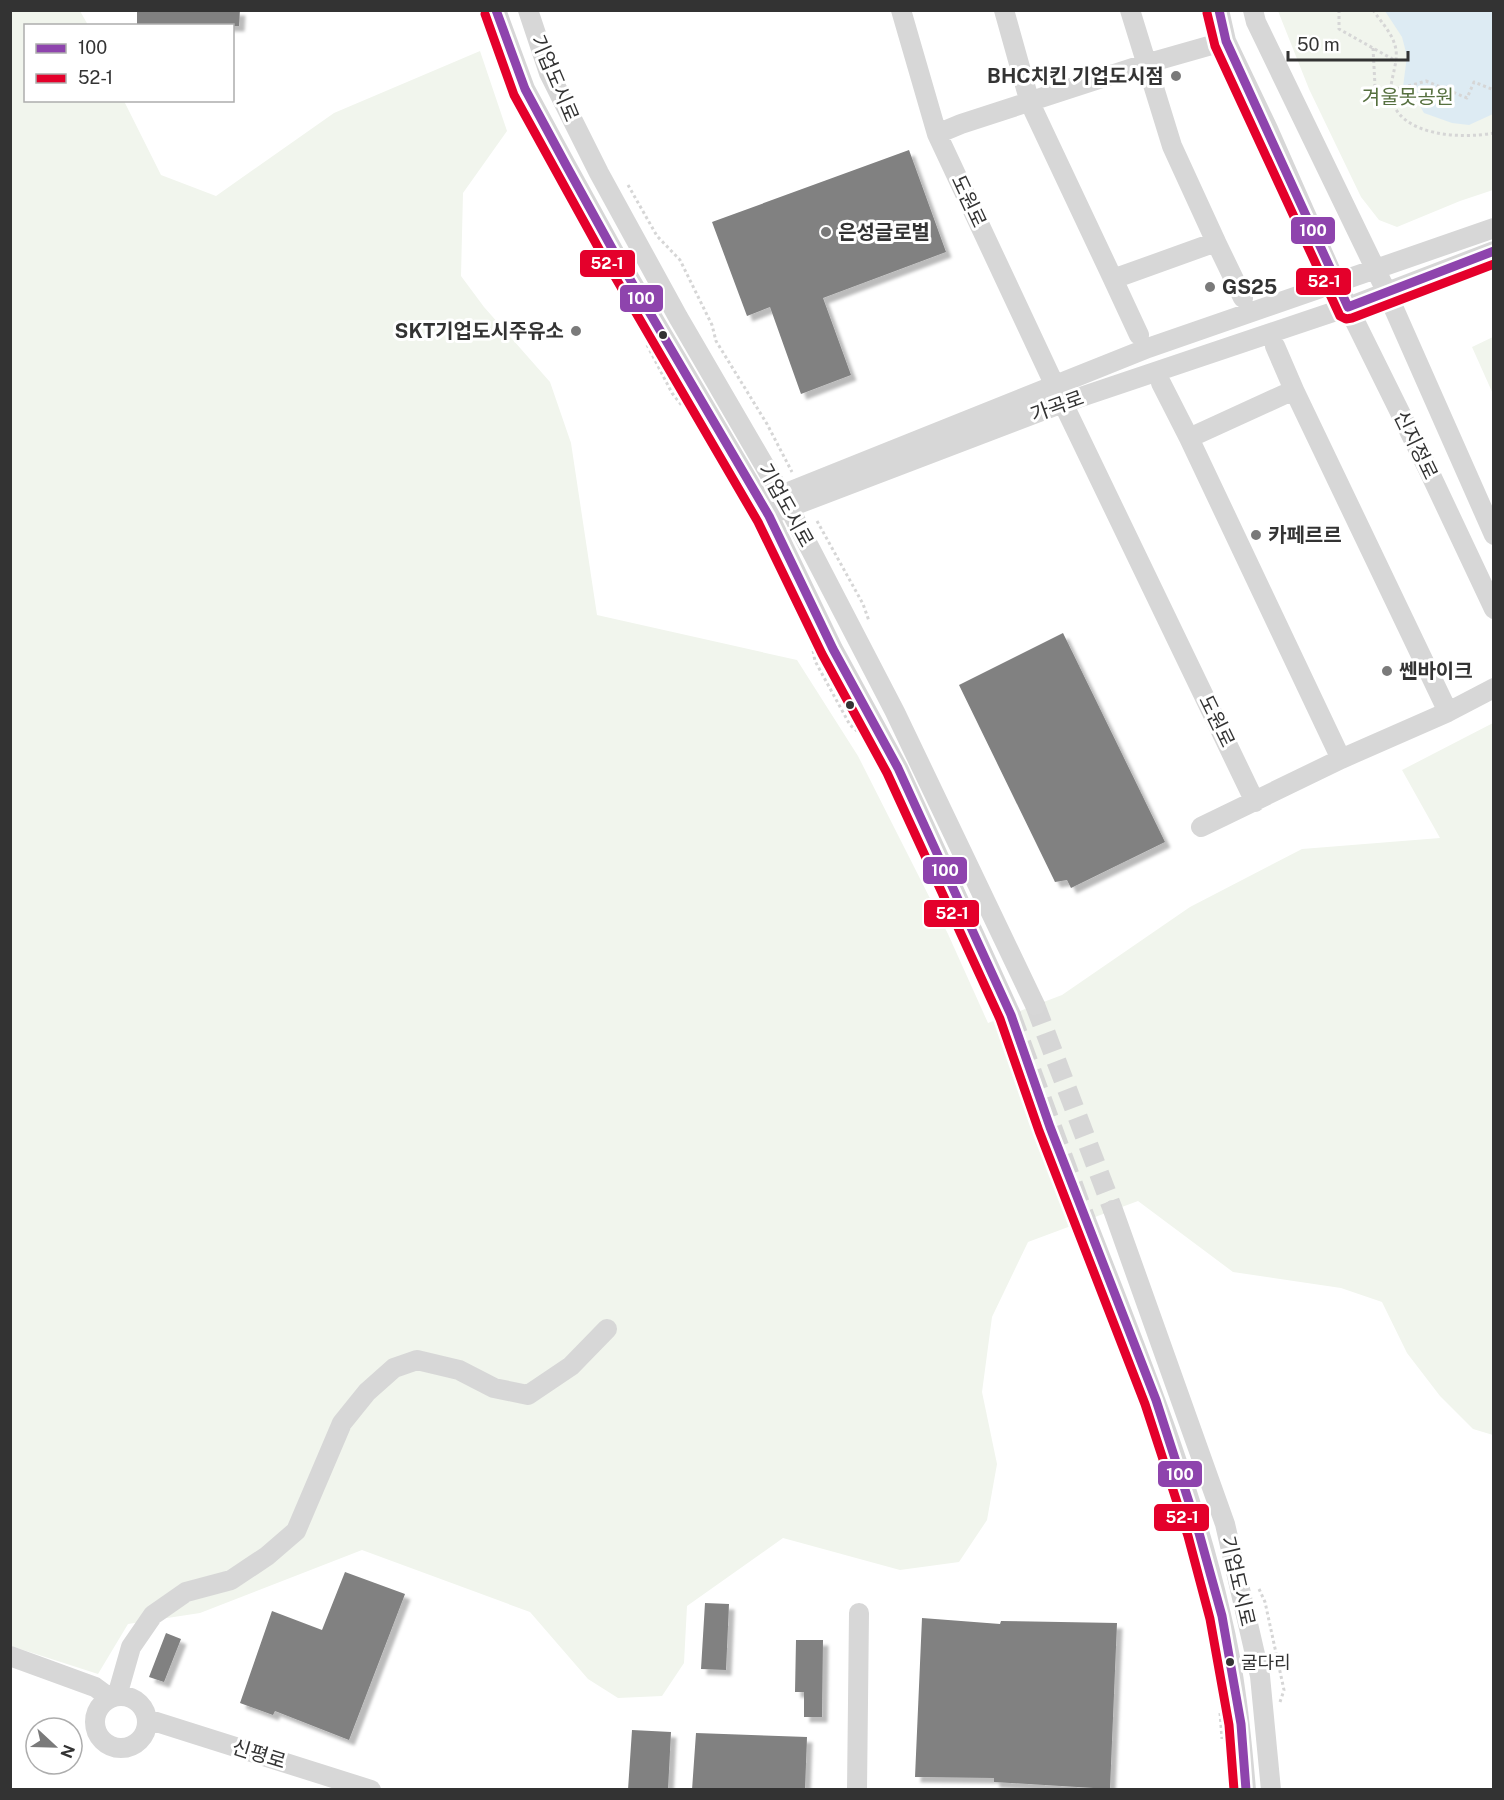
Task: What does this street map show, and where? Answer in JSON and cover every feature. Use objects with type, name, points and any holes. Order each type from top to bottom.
[{"type":"street","name":"기업도시로","points":[[496,10],[525,89],[561,156],[614,252],[766,509],[833,649],[898,768],[1011,1015]]},
{"type":"street","name":"기업도시로","points":[[528,10],[549,73],[599,173],[678,317],[784,500],[895,712],[1035,1005]]},
{"type":"street","name":"도원로","points":[[901,10],[937,134],[1255,802]]},
{"type":"street","points":[[1004,10],[1030,103],[1139,335]]},
{"type":"street","points":[[1130,10],[1172,146],[1243,298]]},
{"type":"street","name":"신지정로","points":[[1219,10],[1226,40],[1336,283],[1494,609]]},
{"type":"street","points":[[1253,10],[1256,22],[1376,269],[1494,535]]},
{"type":"street","points":[[937,134],[1145,64],[1226,40]]},
{"type":"street","points":[[1376,269],[1494,228]]},
{"type":"street","points":[[1113,279],[1216,242]]},
{"type":"street","points":[[1387,293],[1494,251]]},
{"type":"street","name":"가곡로","points":[[1060,394],[1148,348],[1376,269]]},
{"type":"street","name":"가곡로","points":[[766,509],[784,500],[1060,394],[1348,307],[1387,293]]},
{"type":"street","points":[[1275,346],[1448,712]]},
{"type":"street","points":[[1161,383],[1190,438],[1341,759]]},
{"type":"street","points":[[1190,438],[1294,390]]},
{"type":"street","points":[[1201,827],[1341,759],[1448,712],[1494,687]]},
{"type":"street","name":"기업도시로","points":[[1113,1210],[1225,1524],[1260,1676],[1271,1790]]},
{"type":"street","name":"기업도시로","points":[[1086,1220],[1156,1400],[1199,1533],[1222,1616],[1240,1724],[1246,1790]]},
{"type":"street","points":[[10,1656],[95,1687],[114,1697],[131,1698],[137,1701],[147,1719],[146,1729],[142,1737],[129,1747],[111,1747],[103,1742],[98,1736],[94,1718],[103,1702],[114,1697],[131,1647],[153,1616],[186,1592],[231,1580],[267,1556],[296,1531],[342,1423],[367,1392],[394,1368],[417,1360],[459,1370],[494,1388],[528,1395],[570,1366],[607,1329]]},
{"type":"street","points":[[857,1790],[859,1613]]},
{"type":"street","name":"신평로","points":[[147,1719],[371,1790]]},
{"type":"path","points":[[1339,10],[1339,29],[1396,61]]},
{"type":"path","points":[[1372,10],[1391,36],[1396,49],[1391,95],[1398,114],[1415,125],[1437,133],[1468,136],[1494,133]]},
{"type":"path","points":[[1372,48],[1376,86],[1380,96],[1395,106]]},
{"type":"path","points":[[1391,91],[1426,81],[1467,98],[1474,82],[1494,90]]},
{"type":"path","points":[[624,178],[657,236],[680,260],[712,325],[716,340],[767,424],[790,468]]},
{"type":"path","points":[[1220,1707],[1222,1740]]},
{"type":"green space","points":[[11,11],[80,11],[87,24],[24,24],[24,102],[124,102],[161,175],[216,196],[334,113],[480,51],[507,131],[463,193],[461,276],[484,307],[550,382],[571,443],[597,615],[797,660],[858,756],[948,934],[988,1023],[1062,995],[1190,907],[1302,849],[1440,838],[1402,770],[1493,723],[1493,1435],[1473,1429],[1440,1396],[1407,1353],[1382,1302],[1341,1288],[1233,1272],[1138,1201],[1028,1242],[992,1317],[982,1392],[997,1464],[987,1520],[959,1562],[900,1570],[783,1538],[687,1606],[684,1663],[662,1696],[618,1698],[588,1679],[530,1612],[362,1550],[200,1613],[128,1624],[98,1674],[11,1646]]},
{"type":"green space","name":"겨울못공원","points":[[1278,11],[1493,11],[1493,190],[1397,227],[1379,220],[1361,197],[1309,89]]},
{"type":"green space","points":[[1493,337],[1493,394],[1472,347]]},
{"type":"shaded area","points":[[1385,11],[1493,11],[1493,114],[1469,125],[1452,123],[1424,113],[1413,94],[1403,87],[1407,56],[1402,37]]},
{"type":"building","points":[[137,10],[240,10],[239,26],[234,26],[234,24],[137,24]]},
{"type":"building","points":[[909,150],[946,252],[823,298],[851,375],[801,394],[770,307],[747,316],[712,222]]},
{"type":"building","points":[[1063,633],[1165,842],[1071,888],[1067,880],[1055,882],[959,685]]},
{"type":"building","points":[[345,1572],[405,1594],[349,1740],[275,1711],[273,1715],[240,1703],[272,1611],[322,1630]]},
{"type":"building","points":[[705,1603],[729,1604],[726,1670],[701,1669]]},
{"type":"building","points":[[922,1618],[1000,1624],[1001,1621],[1117,1623],[1110,1789],[994,1782],[994,1778],[915,1777]]},
{"type":"building","points":[[166,1633],[181,1639],[164,1682],[149,1677]]},
{"type":"building","points":[[796,1640],[823,1640],[822,1717],[804,1717],[804,1692],[795,1692]]},
{"type":"building","points":[[632,1730],[671,1732],[668,1790],[628,1790]]},
{"type":"building","points":[[696,1733],[807,1737],[805,1790],[692,1790]]},
{"type":"tunnel","points":[[1035,1005],[1113,1210]]},
{"type":"tunnel","points":[[1011,1015],[1086,1220]]},
{"type":"transit line","name":"100","points":[[496,10],[525,89],[566,165],[614,252],[769,516],[833,649],[898,768],[1011,1015],[1050,1127],[1156,1400],[1199,1533],[1222,1616],[1241,1724],[1246,1790]]},
{"type":"transit line","name":"100","points":[[1219,10],[1226,41],[1348,307],[1494,251]]},
{"type":"transit line","name":"52-1","points":[[1207,13],[1215,46],[1340,316],[1346,319],[1352,318],[1494,264]]},
{"type":"transit line","name":"52-1","points":[[485,14],[514,95],[604,258],[758,522],[822,654],[887,773],[1000,1019],[1039,1131],[1145,1404],[1188,1536],[1210,1619],[1229,1725],[1234,1790]]},
{"type":"place","name":"BHC치킨 기업도시점","points":[[1176,76]]},
{"type":"place","name":"은성글로벌","points":[[826,232]]},
{"type":"place","name":"GS25","points":[[1210,287]]},
{"type":"place","name":"SKT기업도시주유소","points":[[576,331]]},
{"type":"place","name":"카페르르","points":[[1256,535]]},
{"type":"place","name":"쎈바이크","points":[[1387,671]]},
{"type":"place","name":"굴다리","points":[[1230,1662]]}]
